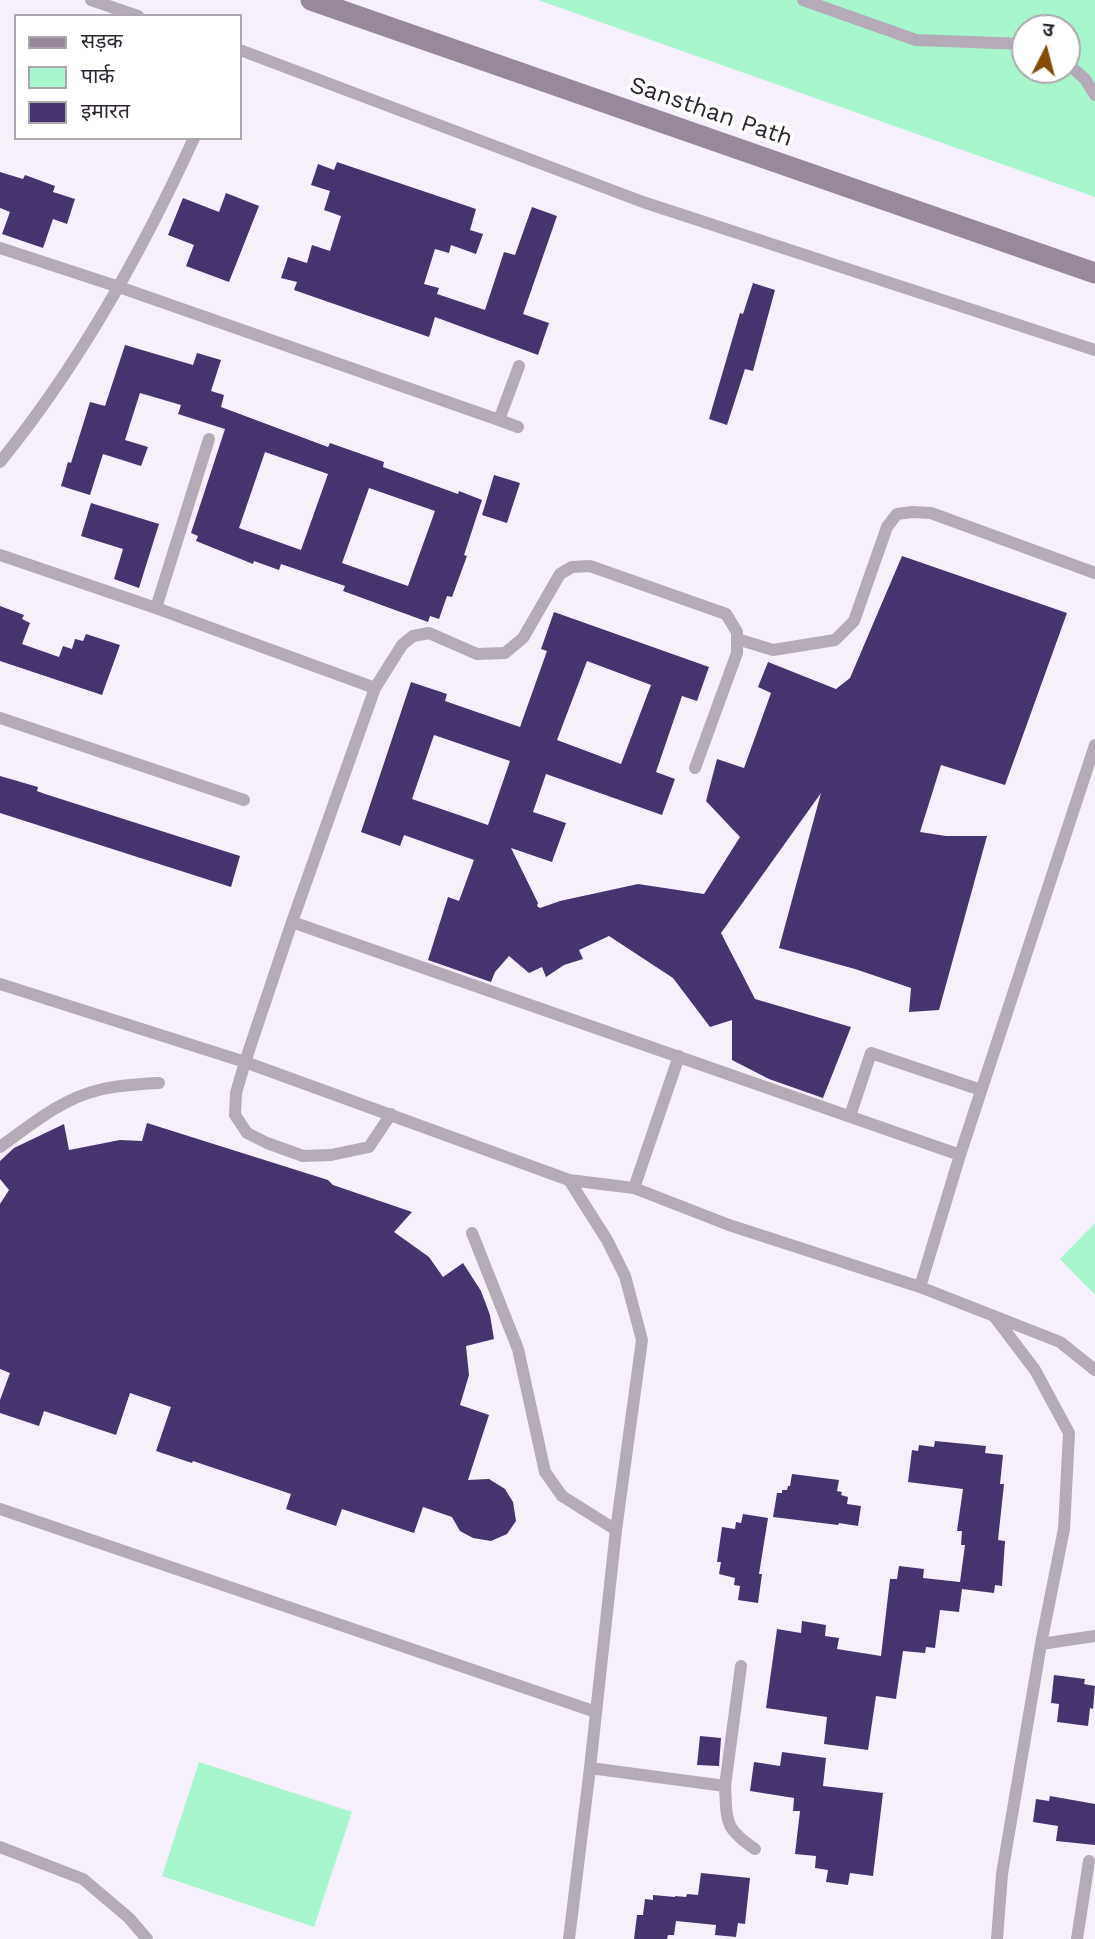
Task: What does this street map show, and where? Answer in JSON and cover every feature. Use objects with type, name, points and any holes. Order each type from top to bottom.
[{"type":"street","name":"Sansthan Path","points":[[311,0],[1095,273]]},
{"type":"lane","points":[[91,0],[132,14]]},
{"type":"lane","points":[[803,0],[916,40],[1011,43]]},
{"type":"lane","points":[[242,51],[643,202],[1095,350]]},
{"type":"lane","points":[[1081,75],[1095,95]]},
{"type":"lane","points":[[0,462],[34,420],[119,286],[193,140]]},
{"type":"lane","points":[[0,248],[119,286],[518,427]]},
{"type":"lane","points":[[499,420],[519,366]]},
{"type":"lane","points":[[156,608],[209,439]]},
{"type":"lane","points":[[737,639],[773,650],[835,640],[854,621],[887,527],[897,514],[931,513],[1095,573]]},
{"type":"lane","points":[[0,555],[156,608],[375,688]]},
{"type":"lane","points":[[391,1114],[369,1147],[331,1155],[303,1156],[247,1133],[235,1115],[236,1093],[246,1062],[292,922],[375,688],[402,645],[413,636],[429,633],[477,654],[505,653],[523,638],[560,574],[572,567],[590,566],[726,614],[737,632],[737,653],[695,768]]},
{"type":"lane","points":[[0,718],[244,800]]},
{"type":"lane","points":[[920,1287],[960,1155],[1095,745]]},
{"type":"lane","points":[[292,922],[960,1155]]},
{"type":"lane","points":[[0,984],[246,1062],[569,1180],[634,1188],[729,1225],[920,1287],[1060,1342],[1095,1370]]},
{"type":"lane","points":[[850,1116],[871,1053],[981,1090]]},
{"type":"lane","points":[[634,1188],[679,1056]]},
{"type":"lane","points":[[0,1147],[55,1108],[75,1098],[99,1090],[159,1083]]},
{"type":"lane","points":[[569,1180],[607,1240],[625,1276],[642,1340],[616,1530],[569,1939]]},
{"type":"lane","points":[[472,1233],[518,1349],[545,1472],[562,1496],[616,1530]]},
{"type":"lane","points":[[994,1316],[1035,1370],[1069,1433],[1064,1530],[1041,1644],[1002,1874],[996,1939]]},
{"type":"lane","points":[[0,1510],[596,1712]]},
{"type":"lane","points":[[1041,1644],[1095,1636]]},
{"type":"lane","points":[[741,1666],[725,1786],[727,1823],[738,1838],[755,1849]]},
{"type":"lane","points":[[590,1768],[725,1786]]},
{"type":"lane","points":[[0,1847],[83,1879],[129,1918],[147,1939]]},
{"type":"lane","points":[[1077,1939],[1089,1861]]},
{"type":"green space","points":[[538,0],[1095,0],[1095,197]]},
{"type":"green space","points":[[1095,1223],[1095,1295],[1060,1259]]},
{"type":"green space","points":[[199,1762],[352,1812],[314,1927],[162,1876]]},
{"type":"building","points":[[337,162],[476,209],[470,230],[483,234],[476,254],[451,245],[449,253],[435,249],[424,284],[439,288],[437,294],[485,310],[504,252],[515,255],[532,207],[557,216],[523,314],[549,323],[538,355],[435,317],[429,337],[294,290],[297,282],[281,278],[288,257],[307,263],[312,245],[330,251],[341,216],[324,210],[330,191],[311,185],[318,164],[334,170]]},
{"type":"building","points":[[0,172],[23,179],[25,175],[55,186],[53,192],[75,199],[67,224],[53,219],[43,248],[2,234],[10,212],[0,208]]},
{"type":"building","points":[[226,193],[259,206],[229,282],[186,266],[194,245],[168,235],[183,198],[219,212]]},
{"type":"building","points":[[753,283],[775,290],[753,371],[745,369],[727,425],[709,419],[740,313],[743,314]]},
{"type":"building","points":[[125,345],[193,365],[197,353],[221,360],[211,391],[224,395],[221,407],[328,447],[330,443],[384,462],[383,467],[482,500],[464,555],[467,556],[452,597],[447,596],[439,619],[430,616],[428,622],[343,591],[345,586],[281,564],[279,570],[254,561],[253,564],[196,541],[198,536],[191,533],[225,429],[178,414],[181,405],[140,393],[125,440],[148,447],[141,466],[103,454],[90,495],[61,486],[90,402],[105,406]],"holes":[[[265,452],[328,474],[301,550],[239,528]],[[369,488],[435,511],[408,586],[342,563]]]},
{"type":"building","points":[[494,475],[520,483],[507,523],[482,515]]},
{"type":"building","points":[[91,503],[159,524],[139,588],[114,579],[123,549],[81,536]]},
{"type":"building","points":[[902,556],[1067,613],[1005,785],[941,765],[920,832],[946,836],[987,836],[939,1010],[909,1012],[911,988],[779,948],[821,793],[721,933],[755,999],[851,1027],[823,1098],[769,1079],[732,1060],[732,1020],[710,1027],[673,978],[609,936],[579,950],[583,959],[564,965],[546,977],[542,967],[529,973],[509,956],[495,972],[491,982],[428,960],[448,897],[459,901],[474,860],[404,835],[400,846],[361,832],[411,682],[447,694],[445,701],[520,727],[547,651],[541,649],[554,612],[709,667],[697,701],[682,696],[656,772],[675,779],[662,815],[546,774],[533,812],[566,823],[552,862],[511,848],[538,903],[537,906],[540,908],[638,884],[704,894],[740,837],[706,801],[717,759],[744,768],[771,693],[758,687],[768,662],[836,689],[850,678]],"holes":[[[587,661],[651,685],[621,764],[557,740]],[[434,735],[510,761],[488,825],[412,799]]]},
{"type":"building","points":[[0,606],[24,615],[22,619],[30,623],[22,644],[59,657],[63,646],[72,649],[75,639],[83,641],[86,634],[120,645],[102,695],[0,661]]},
{"type":"building","points":[[0,776],[38,787],[37,791],[45,794],[240,856],[231,887],[0,813]]},
{"type":"building","points":[[147,1123],[328,1180],[333,1185],[412,1212],[394,1232],[429,1257],[443,1277],[463,1263],[481,1291],[490,1315],[494,1339],[466,1346],[469,1375],[460,1405],[489,1415],[468,1480],[489,1479],[505,1489],[513,1502],[516,1521],[507,1534],[491,1541],[473,1538],[460,1531],[452,1517],[423,1507],[414,1533],[342,1509],[336,1526],[286,1509],[291,1494],[156,1451],[171,1407],[130,1393],[116,1435],[44,1411],[39,1426],[0,1413],[0,1400],[10,1373],[0,1369],[0,1204],[9,1190],[0,1179],[0,1161],[14,1148],[64,1124],[69,1150],[120,1140],[142,1141]]},
{"type":"building","points":[[935,1441],[986,1446],[985,1453],[1003,1455],[1000,1484],[1004,1484],[998,1540],[1005,1541],[1002,1586],[995,1585],[994,1593],[962,1589],[959,1612],[940,1610],[935,1648],[926,1647],[925,1653],[903,1651],[896,1699],[876,1696],[868,1750],[824,1744],[827,1717],[766,1708],[777,1629],[801,1633],[802,1621],[826,1625],[825,1636],[839,1638],[837,1649],[881,1656],[890,1579],[897,1579],[899,1566],[924,1569],[923,1578],[960,1582],[965,1545],[961,1545],[962,1531],[957,1531],[963,1489],[908,1482],[912,1450],[918,1451],[919,1445],[934,1447]]},
{"type":"building","points":[[792,1474],[839,1480],[837,1491],[848,1497],[847,1504],[861,1506],[858,1526],[773,1517],[777,1493],[787,1490]]},
{"type":"building","points":[[743,1514],[768,1518],[759,1574],[762,1574],[758,1603],[738,1600],[740,1586],[734,1585],[735,1578],[719,1574],[721,1562],[717,1562],[722,1527],[735,1529],[736,1522],[741,1523]]},
{"type":"building","points":[[1054,1675],[1085,1679],[1084,1684],[1095,1686],[1088,1726],[1057,1722],[1059,1704],[1051,1703]]},
{"type":"building","points":[[700,1736],[721,1738],[719,1766],[697,1765]]},
{"type":"building","points":[[782,1752],[826,1758],[823,1786],[883,1793],[873,1876],[850,1873],[848,1885],[826,1882],[828,1870],[815,1868],[816,1856],[795,1854],[800,1811],[793,1811],[794,1798],[750,1791],[754,1762],[780,1766]]},
{"type":"building","points":[[1050,1796],[1095,1804],[1095,1845],[1056,1841],[1058,1826],[1033,1822],[1036,1799],[1049,1801]]},
{"type":"building","points":[[701,1873],[750,1878],[745,1924],[738,1923],[736,1937],[715,1935],[716,1925],[676,1921],[674,1935],[668,1935],[667,1939],[634,1939],[637,1915],[643,1915],[645,1899],[653,1900],[653,1895],[698,1895]]}]
